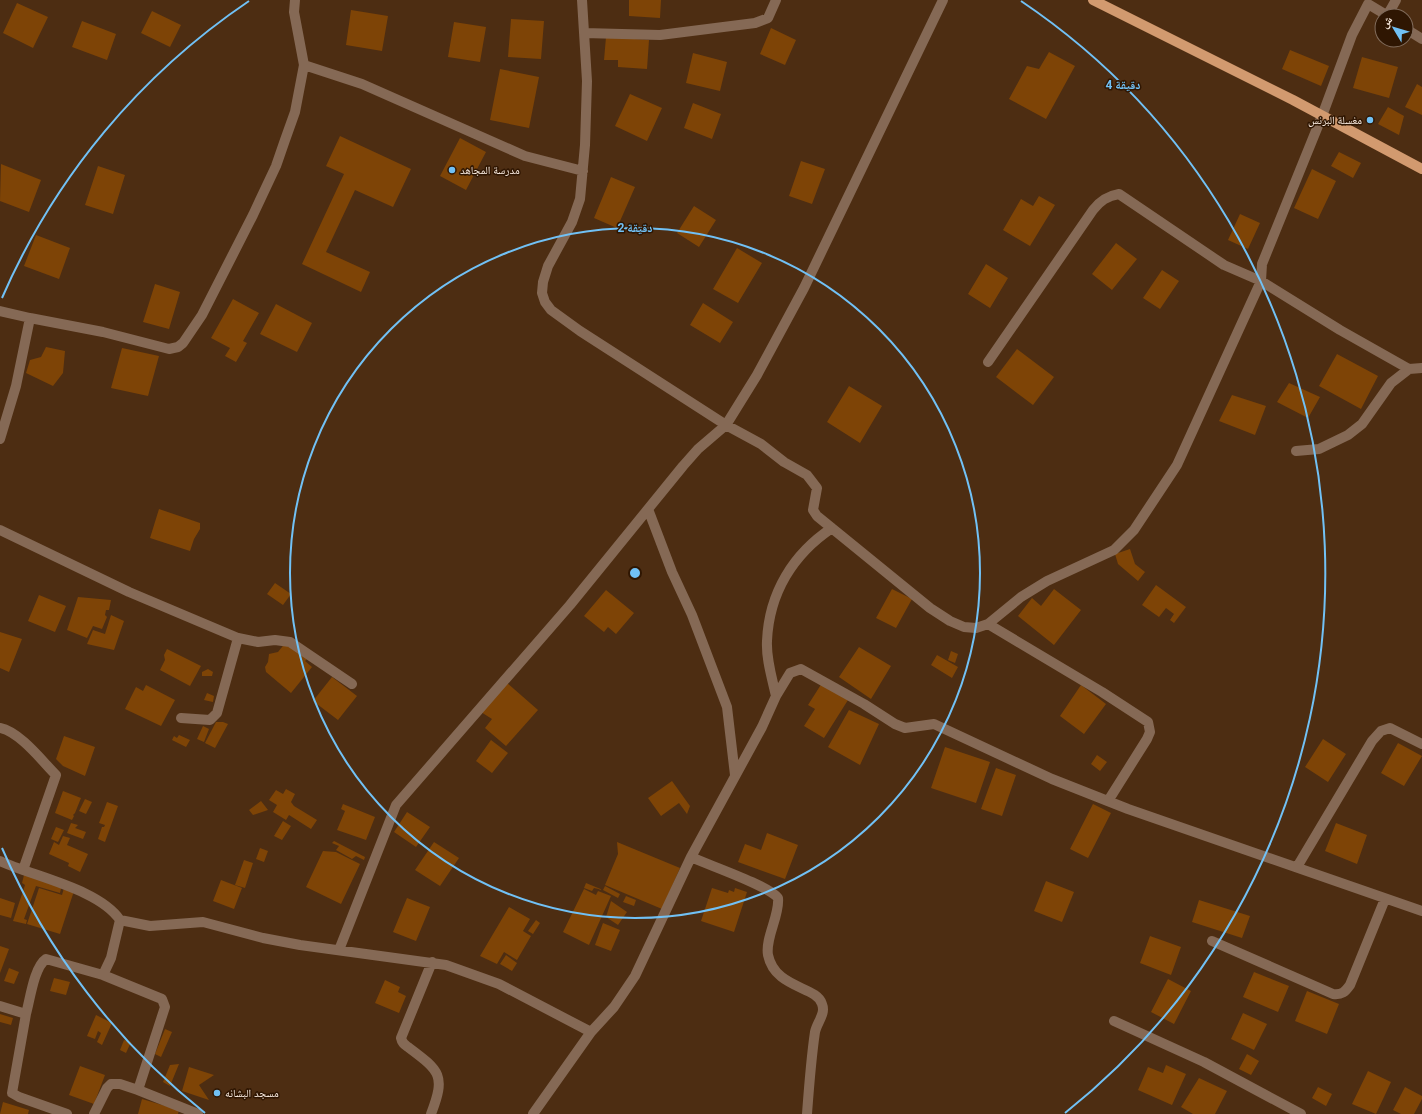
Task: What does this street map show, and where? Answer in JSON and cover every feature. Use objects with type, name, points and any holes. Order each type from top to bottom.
[{"type":"main road","points":[[1093,0],[1322,116],[1422,169]]},
{"type":"street","points":[[0,311],[103,332],[169,349],[178,347],[183,343],[202,315],[253,215],[276,166],[295,112],[304,65],[294,12],[295,0]]},
{"type":"street","points":[[582,0],[587,81],[583,171],[580,199],[572,222],[548,266],[543,282],[542,293],[545,302],[551,310],[580,331],[726,425],[761,444],[784,462],[813,480],[817,488],[814,510],[817,516],[930,608],[950,621],[964,627],[976,628],[988,624],[1020,597],[1047,581],[1114,550],[1134,530],[1177,465],[1261,281],[1262,264],[1366,2],[1375,8]]},
{"type":"street","points":[[584,33],[660,35],[755,23],[768,18],[776,0]]},
{"type":"street","points":[[339,950],[396,805],[565,611],[698,449],[726,425],[757,375],[804,288],[942,0]]},
{"type":"street","points":[[304,65],[362,84],[525,156],[583,171]]},
{"type":"street","points":[[988,362],[1100,201],[1110,196],[1119,194],[1224,265],[1261,281],[1340,330],[1409,369]]},
{"type":"street","points":[[0,438],[16,386],[30,318]]},
{"type":"street","points":[[1296,451],[1320,449],[1348,435],[1362,424],[1390,383],[1409,369],[1422,368]]},
{"type":"street","points":[[648,509],[672,572],[692,615],[727,707],[735,775]]},
{"type":"street","points":[[776,696],[770,671],[767,642],[770,621],[778,589],[786,573],[807,547],[832,528]]},
{"type":"street","points":[[0,530],[129,592],[238,638],[258,642],[275,640],[290,642],[352,684]]},
{"type":"street","points":[[988,624],[1102,692],[1148,722],[1150,732],[1147,739],[1108,801]]},
{"type":"street","points":[[181,718],[210,720],[217,713],[238,638]]},
{"type":"street","points":[[533,1114],[591,1032],[614,1007],[635,976],[690,857],[762,727],[776,696],[790,673],[794,670],[801,669],[864,704],[895,724],[905,728],[934,724],[1040,774],[1108,801],[1168,824],[1354,886],[1422,912]]},
{"type":"street","points":[[0,728],[8,730],[32,750],[56,775],[23,870]]},
{"type":"street","points":[[1297,867],[1357,765],[1378,734],[1390,728],[1422,744]]},
{"type":"street","points":[[690,857],[745,880],[772,893],[778,898],[768,954],[773,968],[781,977],[815,996],[822,1002],[823,1009],[822,1016],[815,1030],[807,1114]]},
{"type":"street","points":[[0,861],[93,897],[108,906],[120,920],[150,926],[203,922],[263,938],[300,945],[339,950],[368,956],[446,964],[499,984],[563,1016],[591,1032]]},
{"type":"street","points":[[1212,941],[1333,994],[1339,994],[1345,992],[1350,985],[1385,899]]},
{"type":"street","points":[[104,975],[120,920]]},
{"type":"street","points":[[67,1114],[12,1093],[26,1014],[34,981],[41,964],[46,959],[104,975],[157,997],[164,1003],[165,1007],[138,1090]]},
{"type":"street","points":[[431,1114],[440,1086],[437,1072],[426,1060],[403,1043],[401,1038],[432,962]]},
{"type":"street","points":[[0,1006],[26,1014]]},
{"type":"street","points":[[1114,1020],[1204,1062],[1301,1114]]},
{"type":"street","points":[[94,1114],[107,1088],[111,1084],[120,1084],[138,1090],[198,1114]]},
{"type":"building","points":[[629,0],[661,0],[660,18],[629,16]]},
{"type":"building","points":[[17,3],[48,17],[33,48],[3,33]]},
{"type":"building","points":[[351,10],[388,16],[382,51],[346,45]]},
{"type":"building","points":[[152,11],[181,25],[170,47],[141,33]]},
{"type":"building","points":[[511,19],[544,21],[541,59],[508,57]]},
{"type":"building","points":[[82,21],[116,34],[107,60],[72,47]]},
{"type":"building","points":[[454,22],[486,27],[480,62],[448,57]]},
{"type":"building","points":[[771,28],[796,40],[785,65],[760,54]]},
{"type":"building","points":[[606,37],[649,40],[647,69],[618,67],[618,60],[604,60]]},
{"type":"building","points":[[1290,50],[1329,66],[1321,86],[1282,69]]},
{"type":"building","points":[[1049,52],[1075,66],[1046,119],[1009,99],[1027,66],[1039,69]]},
{"type":"building","points":[[693,53],[727,62],[720,91],[686,83]]},
{"type":"building","points":[[1362,57],[1398,67],[1389,98],[1353,88]]},
{"type":"building","points":[[500,69],[539,77],[529,128],[490,120]]},
{"type":"building","points":[[1417,84],[1422,87],[1422,115],[1405,107]]},
{"type":"building","points":[[630,94],[662,108],[647,141],[615,126]]},
{"type":"building","points":[[693,103],[721,114],[712,139],[684,128]]},
{"type":"building","points":[[1388,107],[1404,116],[1399,135],[1378,124]]},
{"type":"building","points":[[340,136],[411,169],[393,207],[355,190],[326,252],[370,272],[361,292],[302,264],[344,174],[326,166]]},
{"type":"building","points":[[460,138],[486,152],[466,190],[440,176]]},
{"type":"building","points":[[1339,152],[1361,163],[1353,178],[1331,166]]},
{"type":"building","points":[[801,161],[825,169],[812,204],[789,196]]},
{"type":"building","points":[[1,164],[41,180],[29,212],[0,201]]},
{"type":"building","points":[[98,166],[125,175],[113,214],[85,205]]},
{"type":"building","points":[[1312,169],[1336,181],[1318,219],[1294,208]]},
{"type":"building","points":[[611,177],[635,187],[617,228],[594,218]]},
{"type":"building","points":[[1039,196],[1055,205],[1030,246],[1003,230],[1021,199],[1033,206]]},
{"type":"building","points":[[694,206],[716,220],[699,247],[677,233]]},
{"type":"building","points":[[1240,214],[1260,223],[1248,249],[1228,240]]},
{"type":"building","points":[[36,235],[70,248],[59,279],[24,266]]},
{"type":"building","points":[[1116,243],[1137,259],[1112,290],[1092,274]]},
{"type":"building","points":[[737,248],[762,263],[738,303],[713,289]]},
{"type":"building","points":[[986,264],[1008,278],[990,308],[968,294]]},
{"type":"building","points":[[1162,270],[1179,281],[1160,309],[1143,298]]},
{"type":"building","points":[[155,284],[180,292],[169,329],[143,322]]},
{"type":"building","points":[[233,299],[259,313],[243,341],[247,343],[236,362],[225,356],[230,348],[211,338]]},
{"type":"building","points":[[703,303],[733,322],[720,343],[690,325]]},
{"type":"building","points":[[276,304],[312,323],[297,352],[260,334]]},
{"type":"building","points":[[46,347],[65,351],[63,373],[53,386],[26,373],[30,360],[41,357]]},
{"type":"building","points":[[122,348],[159,356],[148,396],[111,388]]},
{"type":"building","points":[[1017,349],[1054,377],[1033,405],[996,377]]},
{"type":"building","points":[[1337,354],[1378,376],[1361,409],[1319,386]]},
{"type":"building","points":[[1289,383],[1320,397],[1308,418],[1277,402]]},
{"type":"building","points":[[849,386],[882,406],[860,443],[827,422]]},
{"type":"building","points":[[1232,395],[1266,406],[1255,435],[1219,421]]},
{"type":"building","points":[[159,509],[200,523],[200,529],[194,539],[190,551],[150,538]]},
{"type":"building","points":[[1130,549],[1135,564],[1145,572],[1138,581],[1118,564],[1115,554]]},
{"type":"building","points":[[275,583],[291,594],[283,605],[267,594]]},
{"type":"building","points":[[1156,585],[1186,607],[1174,623],[1170,620],[1174,614],[1166,608],[1159,617],[1142,605]]},
{"type":"building","points":[[892,589],[912,599],[896,628],[876,618]]},
{"type":"building","points":[[1054,589],[1081,610],[1054,645],[1018,616],[1032,598],[1041,606]]},
{"type":"building","points":[[606,590],[634,613],[616,634],[608,627],[604,632],[584,616]]},
{"type":"building","points":[[39,595],[66,606],[55,632],[28,621]]},
{"type":"building","points":[[78,597],[111,600],[109,610],[106,610],[105,615],[107,617],[102,629],[93,626],[87,638],[67,630]]},
{"type":"building","points":[[111,615],[124,621],[114,650],[87,644],[93,630],[105,634]]},
{"type":"building","points":[[0,632],[22,639],[9,672],[0,668]]},
{"type":"building","points":[[286,642],[307,659],[305,661],[312,667],[291,693],[266,672],[265,667],[268,662],[269,654],[278,652]]},
{"type":"building","points":[[859,647],[891,666],[871,699],[839,677]]},
{"type":"building","points":[[167,649],[201,666],[190,686],[160,670],[165,660],[164,655]]},
{"type":"building","points":[[951,651],[958,654],[955,663],[948,660]]},
{"type":"building","points":[[937,655],[958,667],[952,678],[931,665]]},
{"type":"building","points":[[208,669],[213,672],[212,676],[202,676],[202,672]]},
{"type":"building","points":[[332,677],[357,696],[338,720],[313,701]]},
{"type":"building","points":[[507,683],[538,710],[506,746],[485,728],[492,719],[481,712]]},
{"type":"building","points":[[822,683],[848,700],[824,738],[804,726],[815,709],[808,705]]},
{"type":"building","points":[[146,685],[175,700],[161,726],[125,709],[136,687],[143,691]]},
{"type":"building","points":[[1081,685],[1106,704],[1084,734],[1060,716]]},
{"type":"building","points":[[207,693],[214,696],[213,702],[204,700]]},
{"type":"building","points":[[849,710],[879,724],[860,765],[828,747]]},
{"type":"building","points":[[216,722],[228,724],[215,748],[205,743]]},
{"type":"building","points":[[203,726],[209,729],[204,742],[197,739]]},
{"type":"building","points":[[179,735],[190,740],[186,747],[172,740],[174,736],[177,738]]},
{"type":"building","points":[[64,736],[95,747],[85,776],[63,766],[56,759]]},
{"type":"building","points":[[1323,739],[1346,754],[1328,782],[1305,767]]},
{"type":"building","points":[[491,740],[508,753],[492,773],[476,761]]},
{"type":"building","points":[[1398,743],[1422,756],[1404,786],[1381,773]]},
{"type":"building","points":[[945,747],[990,762],[976,803],[931,788]]},
{"type":"building","points":[[1097,755],[1107,762],[1100,771],[1091,764]]},
{"type":"building","points":[[996,768],[1016,775],[1002,816],[981,809]]},
{"type":"building","points":[[672,781],[690,806],[687,814],[679,803],[661,816],[648,798]]},
{"type":"building","points":[[286,789],[295,794],[291,802],[294,806],[317,820],[311,829],[289,815],[286,820],[273,812],[277,805],[269,800],[276,790],[283,794]]},
{"type":"building","points":[[63,791],[81,798],[72,820],[55,813]]},
{"type":"building","points":[[85,799],[92,802],[86,814],[79,811]]},
{"type":"building","points":[[261,801],[268,810],[253,815],[249,810]]},
{"type":"building","points":[[107,802],[118,806],[105,842],[98,839],[102,827],[105,825],[99,823]]},
{"type":"building","points":[[343,804],[375,817],[366,840],[337,830],[345,811],[341,809]]},
{"type":"building","points":[[1093,804],[1111,813],[1088,858],[1070,849]]},
{"type":"building","points":[[407,812],[430,827],[416,847],[394,832]]},
{"type":"building","points":[[283,821],[291,826],[282,840],[274,836]]},
{"type":"building","points":[[71,823],[78,825],[75,828],[86,832],[83,839],[67,833]]},
{"type":"building","points":[[1336,823],[1367,835],[1357,864],[1325,851]]},
{"type":"building","points":[[56,827],[64,830],[58,842],[51,839]]},
{"type":"building","points":[[767,833],[798,845],[785,879],[738,862],[745,844],[761,850]]},
{"type":"building","points":[[63,836],[70,838],[67,845],[88,854],[80,872],[68,866],[69,863],[49,854],[54,842],[59,845]]},
{"type":"building","points":[[334,841],[365,857],[364,860],[356,856],[352,859],[336,850],[339,846],[332,843]]},
{"type":"building","points":[[434,842],[459,858],[440,886],[415,870]]},
{"type":"building","points":[[617,842],[680,868],[662,909],[605,885],[618,854]]},
{"type":"building","points":[[260,848],[268,851],[264,862],[256,859]]},
{"type":"building","points":[[323,851],[336,852],[360,864],[341,904],[306,887]]},
{"type":"building","points":[[244,860],[253,863],[245,888],[235,885]]},
{"type":"building","points":[[24,875],[63,880],[60,893],[36,886],[24,919],[27,920],[26,924],[13,921],[25,885],[22,883]]},
{"type":"building","points":[[221,880],[242,888],[234,909],[213,901]]},
{"type":"building","points":[[1046,881],[1074,892],[1062,922],[1034,911]]},
{"type":"building","points":[[586,883],[603,890],[594,888],[592,891],[584,888]]},
{"type":"building","points":[[605,886],[620,894],[618,898],[603,890]]},
{"type":"building","points":[[39,888],[62,895],[64,888],[74,891],[60,934],[27,924]]},
{"type":"building","points":[[712,888],[728,893],[729,890],[734,892],[735,888],[747,892],[734,932],[701,921]]},
{"type":"building","points":[[584,889],[596,895],[598,891],[611,896],[589,945],[563,932]]},
{"type":"building","points":[[626,896],[636,900],[634,906],[623,902]]},
{"type":"building","points":[[0,898],[15,903],[11,918],[0,915]]},
{"type":"building","points":[[407,898],[430,907],[416,941],[393,932]]},
{"type":"building","points":[[1199,900],[1250,916],[1242,938],[1192,922]]},
{"type":"building","points":[[611,901],[627,912],[618,925],[606,917]]},
{"type":"building","points":[[509,907],[530,919],[523,931],[531,936],[517,960],[504,952],[497,964],[480,956]]},
{"type":"building","points":[[536,920],[540,923],[533,934],[528,931]]},
{"type":"building","points":[[603,923],[620,930],[611,951],[595,945]]},
{"type":"building","points":[[1150,936],[1181,947],[1171,975],[1140,963]]},
{"type":"building","points":[[0,946],[9,949],[0,973]]},
{"type":"building","points":[[506,955],[517,963],[512,971],[500,964]]},
{"type":"building","points":[[9,968],[19,972],[14,984],[4,981]]},
{"type":"building","points":[[1254,972],[1289,986],[1278,1012],[1243,997]]},
{"type":"building","points":[[54,978],[70,982],[66,995],[50,991]]},
{"type":"building","points":[[1168,979],[1191,991],[1174,1024],[1151,1012]]},
{"type":"building","points":[[385,980],[400,987],[398,992],[406,996],[399,1013],[375,1003]]},
{"type":"building","points":[[1307,991],[1339,1004],[1327,1034],[1295,1021]]},
{"type":"building","points":[[1243,1013],[1267,1024],[1254,1050],[1231,1039]]},
{"type":"building","points":[[0,1014],[13,1018],[11,1025],[0,1022]]},
{"type":"building","points":[[96,1015],[112,1023],[102,1045],[97,1042],[101,1033],[98,1031],[95,1039],[87,1036]]},
{"type":"building","points":[[165,1029],[172,1032],[161,1057],[155,1054]]},
{"type":"building","points":[[124,1040],[131,1042],[126,1053],[120,1050]]},
{"type":"building","points":[[1247,1054],[1259,1061],[1251,1075],[1239,1069]]},
{"type":"building","points":[[179,1064],[170,1086],[163,1082],[170,1065]]},
{"type":"building","points":[[1166,1065],[1186,1074],[1172,1105],[1138,1090],[1148,1067],[1163,1073]]},
{"type":"building","points":[[80,1066],[105,1075],[94,1104],[69,1095]]},
{"type":"building","points":[[189,1067],[214,1075],[199,1085],[209,1100],[182,1091]]},
{"type":"building","points":[[1368,1071],[1391,1082],[1376,1114],[1352,1104]]},
{"type":"building","points":[[1199,1078],[1227,1091],[1215,1114],[1193,1114],[1181,1107]]},
{"type":"building","points":[[1318,1087],[1332,1094],[1326,1106],[1312,1098]]},
{"type":"building","points":[[1405,1087],[1422,1096],[1422,1099],[1414,1114],[1401,1114],[1393,1110]]},
{"type":"building","points":[[142,1099],[179,1110],[178,1114],[138,1114]]},
{"type":"building","points":[[3,1102],[29,1110],[28,1114],[0,1114]]},
{"type":"place","name":"مغسلة البرنس","points":[[1370,120]]},
{"type":"place","name":"مدرسة المجاهد","points":[[452,170]]},
{"type":"place","name":"مسجد البشانه","points":[[217,1093]]}]
